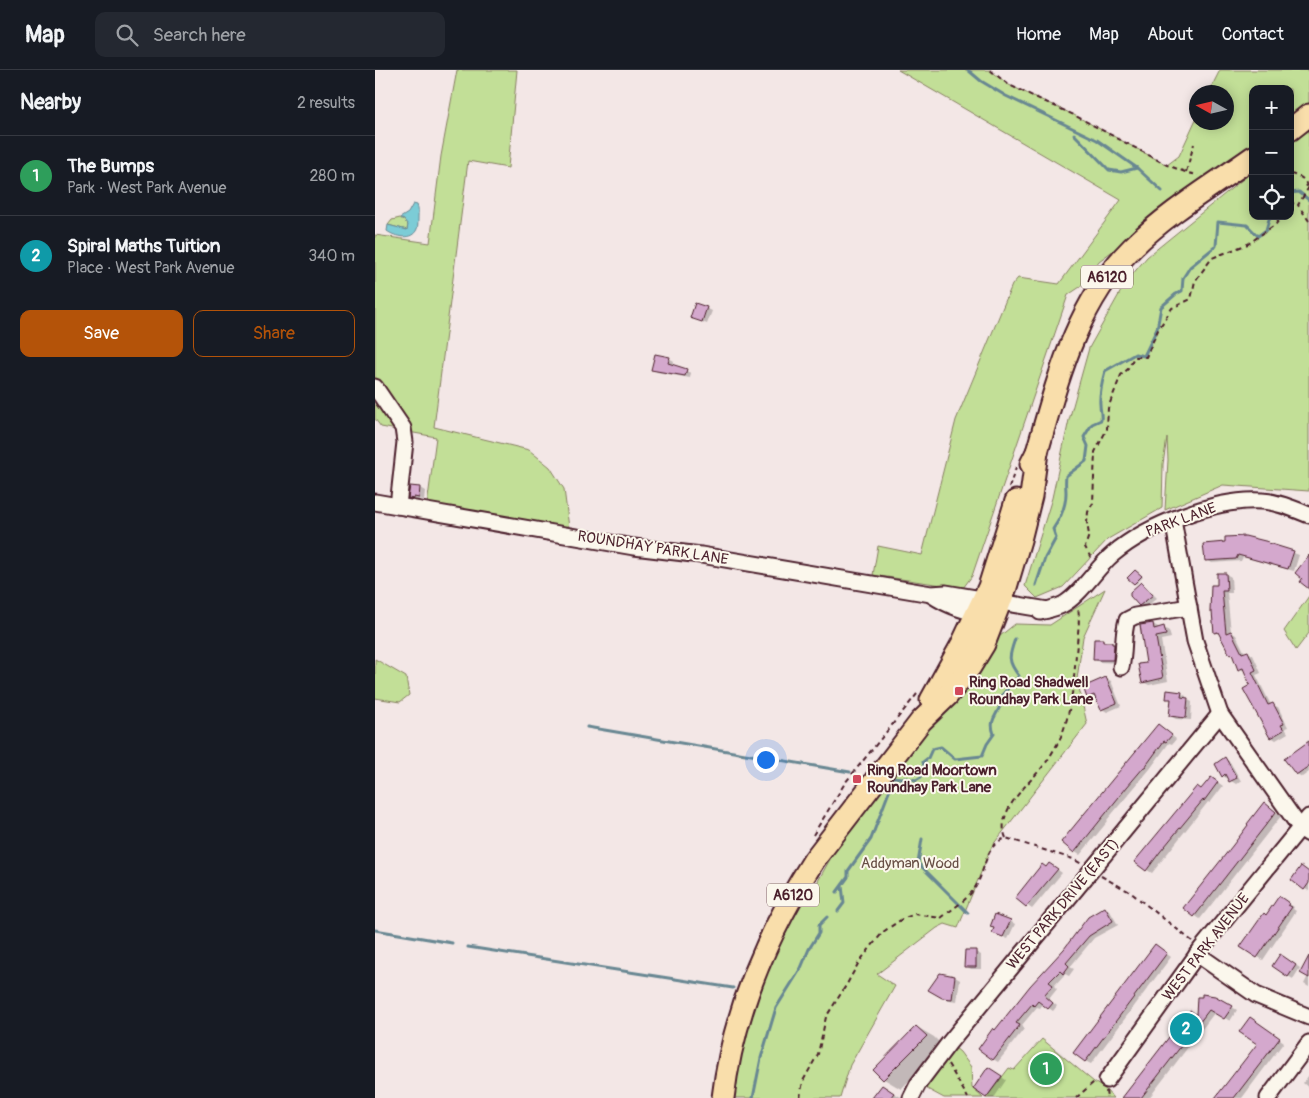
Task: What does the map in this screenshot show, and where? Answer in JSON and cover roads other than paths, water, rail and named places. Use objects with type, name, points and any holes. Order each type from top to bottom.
[{"type":"highway","points":[[1294,127],[1309,115]]},
{"type":"highway","name":"A6120","points":[[723,1098],[726,1072],[745,999],[760,961],[785,910],[814,860],[921,721],[936,688],[989,608],[1031,496],[1037,452],[1059,374],[1069,346],[1089,305],[1112,270],[1132,248],[1161,224],[1249,160]]},
{"type":"street","points":[[375,387],[403,428],[405,442],[398,506]]},
{"type":"street","name":"PARK LANE","points":[[989,608],[1033,614],[1061,606],[1071,599],[1097,569],[1131,540],[1173,520],[1206,509],[1239,501],[1263,501],[1289,506],[1309,515]]},
{"type":"street","name":"ROUNDHAY PARK LANE","points":[[375,502],[634,547],[701,555],[931,594],[946,594],[989,608]]},
{"type":"street","points":[[1173,520],[1195,641],[1220,714],[1306,827]]},
{"type":"street","points":[[1121,667],[1127,620],[1135,616],[1189,607]]},
{"type":"street","name":"WEST PARK DRIVE (EAST)","points":[[911,1098],[918,1084],[999,980],[1220,714]]},
{"type":"street","name":"WEST PARK AVENUE","points":[[1107,1080],[1199,951],[1306,827]]},
{"type":"street","points":[[1199,951],[1256,995],[1309,1017]]},
{"type":"street","points":[[1267,1098],[1309,1043]]},
{"type":"water","points":[[413,204],[417,205],[418,209],[418,226],[415,233],[403,237],[387,231],[388,225],[407,230],[408,225],[400,218],[408,213]]},
{"type":"waterway","points":[[968,70],[981,81],[1006,96],[1097,140],[1137,168],[1162,191]]},
{"type":"waterway","points":[[1074,134],[1109,170],[1121,172],[1137,168]]},
{"type":"waterway","points":[[1294,193],[1299,192],[1309,200]]},
{"type":"waterway","points":[[1036,585],[1045,558],[1056,538],[1053,529],[1065,503],[1066,476],[1086,461],[1088,446],[1084,437],[1092,424],[1101,420],[1100,396],[1105,371],[1135,354],[1144,356],[1157,329],[1161,307],[1182,291],[1183,278],[1190,267],[1216,246],[1218,222],[1247,225],[1258,236],[1266,230],[1269,220]]},
{"type":"waterway","points":[[837,892],[848,877],[848,871],[871,839],[890,789],[905,778],[916,780],[921,777],[924,767],[923,762],[928,758],[932,749],[941,747],[955,759],[982,756],[994,734],[992,723],[1000,707],[1001,696],[1019,676],[1012,666],[1010,658],[1015,639]]},
{"type":"waterway","points":[[587,727],[850,772]]},
{"type":"waterway","points":[[888,777],[904,778]]},
{"type":"waterway","points":[[922,839],[918,863],[968,913]]},
{"type":"waterway","points":[[838,911],[844,903],[842,886]]},
{"type":"waterway","points":[[753,1098],[761,1058],[776,1008],[801,968],[809,949],[819,933],[819,925],[827,917]]},
{"type":"waterway","points":[[375,930],[452,943]]},
{"type":"waterway","points":[[468,947],[733,988]]},
{"type":"place","name":"Ring Road Shadwell Roundhay Park Lane","points":[[959,691]]},
{"type":"place","name":"Ring Road Moortown Roundhay Park Lane","points":[[857,779]]},
{"type":"place","name":"Spiral Maths Tuition","points":[[1186,1029]]},
{"type":"place","name":"The Bumps","points":[[1046,1069]]},
{"type":"park label","name":"Addyman Wood","points":[[910,863]]}]
